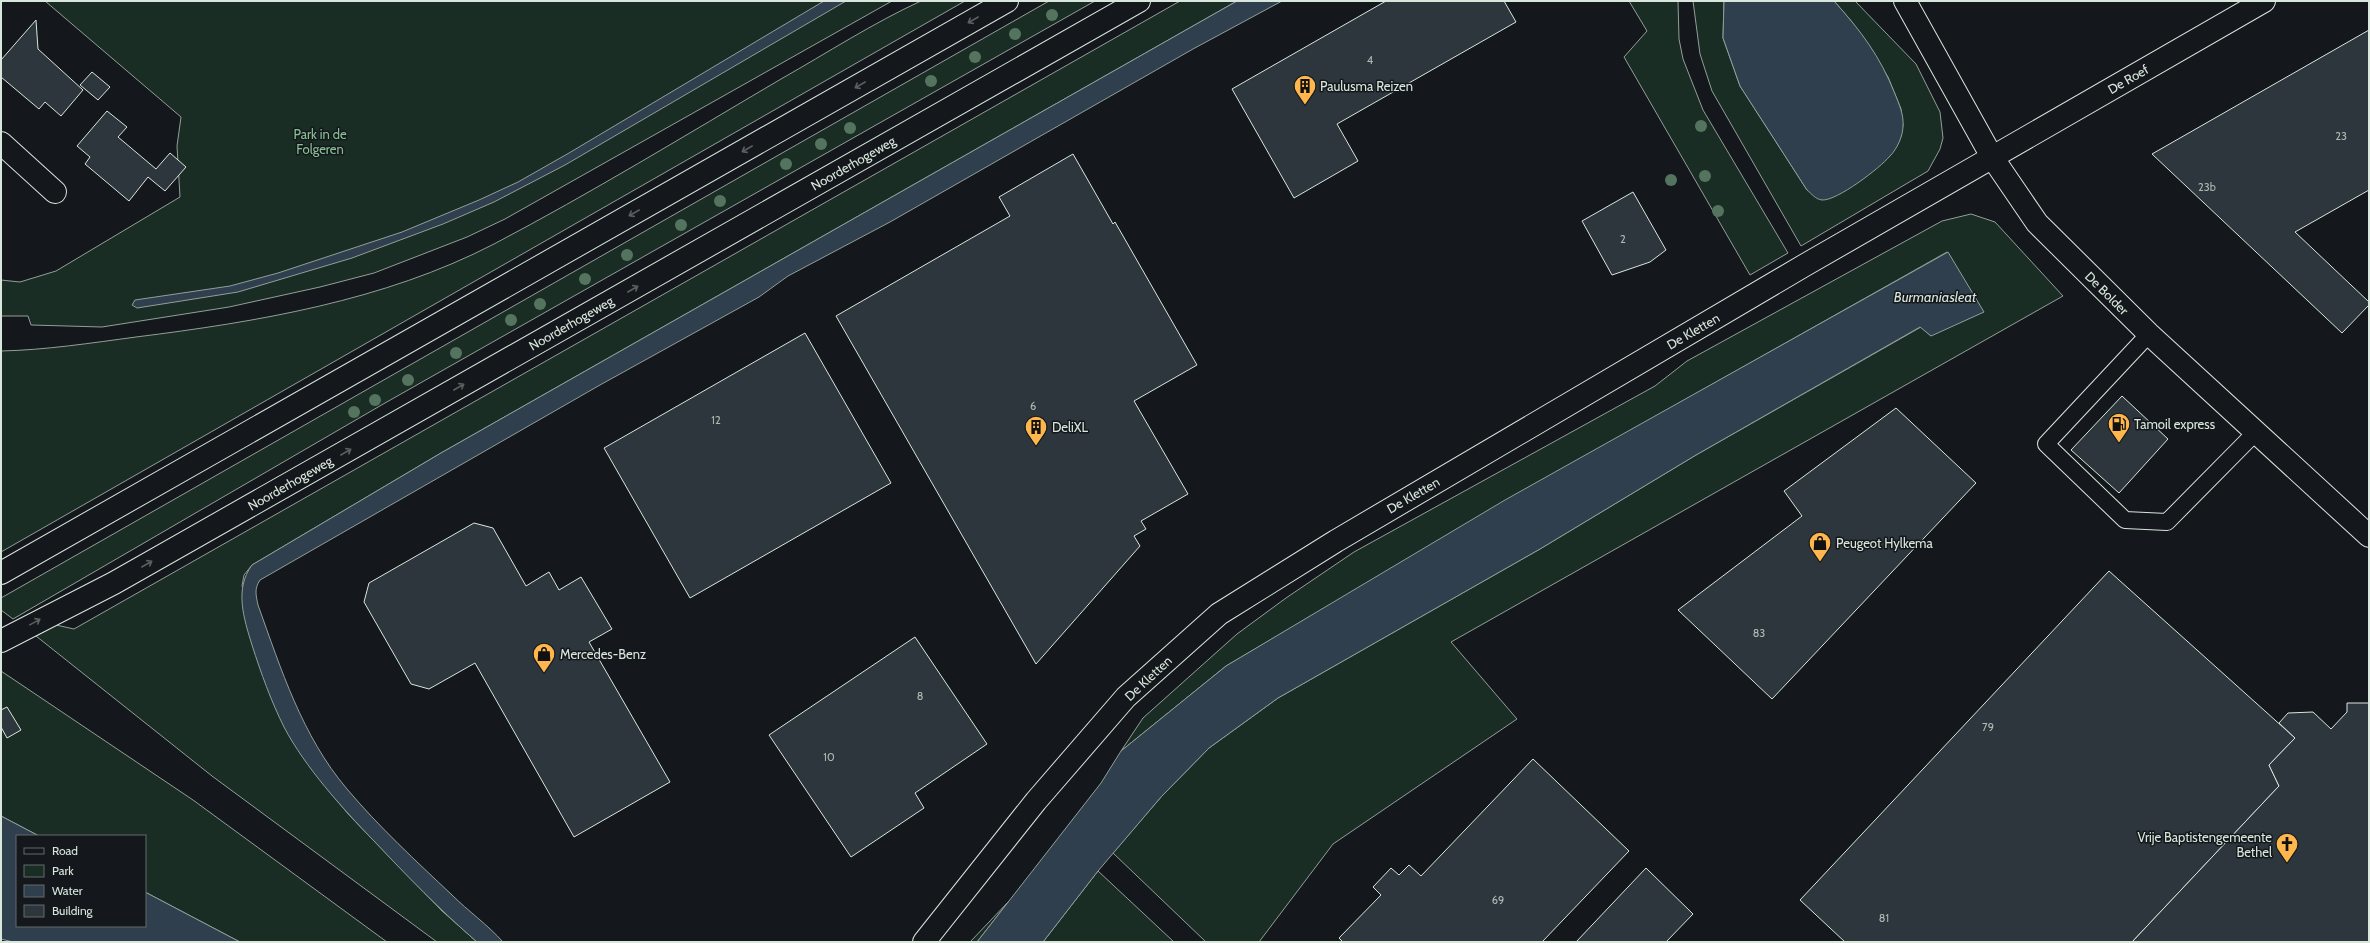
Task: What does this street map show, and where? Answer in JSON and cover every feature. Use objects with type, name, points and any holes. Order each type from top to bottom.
[{"type":"street","points":[[1,573],[1007,1]]},
{"type":"street","name":"Noorderhogeweg","points":[[1,641],[114,583],[1139,1]]},
{"type":"street","name":"De Bolder","points":[[1905,1],[1992,157],[2037,222],[2149,334],[2369,536]]},
{"type":"street","name":"De Roef","points":[[1992,157],[2264,1]]},
{"type":"street","points":[[1,143],[55,192]]},
{"type":"street","name":"De Kletten","points":[[924,942],[1036,800],[1126,697],[1219,614],[1343,536],[1992,157]]},
{"type":"lane","points":[[2149,334],[2046,444],[2125,520],[2167,522],[2256,432]]},
{"type":"green space","name":"Park in de Folgeren","points":[[45,1],[892,1],[505,219],[467,237],[374,273],[320,287],[229,307],[102,327],[31,325],[28,316],[1,316],[1,280],[20,282],[56,271],[180,197],[177,146],[181,117]]},
{"type":"green space","points":[[921,1],[965,1],[1,552],[1,351],[68,346],[181,331],[273,316],[364,295],[452,264],[494,244],[566,205],[868,28]]},
{"type":"green space","points":[[1049,1],[1095,1],[385,403],[13,619],[1,610],[1,598]]},
{"type":"green space","points":[[1180,1],[1237,1],[441,453],[252,565],[244,575],[242,586],[321,781],[349,815],[442,911],[477,942],[437,942],[212,776],[36,636],[56,625],[74,629]]},
{"type":"green space","points":[[1629,1],[1678,1],[1679,39],[1683,59],[1703,110],[1788,253],[1750,275],[1624,57],[1647,31]]},
{"type":"green space","points":[[1693,1],[1724,1],[1723,38],[1740,86],[1807,190],[1861,180],[1890,156],[1903,126],[1901,109],[1888,77],[1852,22],[1834,1],[1855,1],[1916,64],[1940,112],[1943,138],[1940,149],[1928,171],[1801,246],[1712,91],[1700,54]]},
{"type":"green space","points":[[1971,214],[1995,222],[2063,296],[1451,642],[1517,719],[1333,844],[1259,942],[1206,942],[1113,853],[1161,797],[1209,748],[1278,698],[1540,549],[1696,455],[1921,327],[1931,336],[1962,278],[1947,252],[1594,451],[1226,666],[1121,751],[1143,718],[1237,634],[1286,598],[1354,552],[1655,386],[1687,361],[1942,221]]},
{"type":"green space","points":[[1,671],[193,800],[387,942],[240,942],[146,893],[146,835],[37,835],[1,816]]},
{"type":"green space","points":[[1098,871],[1174,942],[1043,942]]},
{"type":"green space","points":[[1009,901],[977,942],[970,942]]},
{"type":"water","points":[[824,1],[846,1],[565,165],[494,202],[443,224],[352,258],[238,292],[137,308],[132,305],[135,300],[230,286],[278,273],[402,232],[479,200],[518,182],[569,153]]},
{"type":"water","points":[[1237,1],[1282,1],[1193,49],[890,222],[788,276],[759,297],[600,385],[260,580],[256,589],[258,605],[284,677],[317,747],[331,769],[372,817],[398,844],[503,942],[477,942],[424,893],[349,815],[313,772],[284,727],[259,666],[244,615],[242,604],[243,584],[252,565],[441,453]]},
{"type":"water","points":[[1724,1],[1834,1],[1869,44],[1883,68],[1897,98],[1903,118],[1903,130],[1901,138],[1893,153],[1868,175],[1847,190],[1829,199],[1817,199],[1807,190],[1740,86],[1723,38]]},
{"type":"water","name":"Burmaniasleat","points":[[1948,252],[1984,312],[1931,336],[1920,327],[1696,455],[1540,549],[1278,698],[1209,748],[1161,797],[1098,871],[1043,942],[977,942],[1101,783],[1121,751],[1226,666],[1505,500]]},
{"type":"water","points":[[1,816],[37,835],[16,835],[16,927],[146,927],[146,893],[240,942],[13,942],[1,939]]},
{"type":"building","name":"Paulusma Reizen","points":[[1386,1],[1504,1],[1516,22],[1337,124],[1358,161],[1294,198],[1232,89]]},
{"type":"building","points":[[36,20],[38,49],[83,90],[61,116],[45,102],[39,109],[1,77],[1,60]]},
{"type":"building","points":[[2369,30],[2369,190],[2295,232],[2369,302],[2369,305],[2342,333],[2152,154]]},
{"type":"building","points":[[92,72],[110,87],[98,100],[80,85]]},
{"type":"building","points":[[107,111],[127,127],[118,137],[156,169],[170,153],[186,167],[165,191],[148,177],[129,201],[85,164],[90,157],[77,146]]},
{"type":"building","name":"DeliXL","points":[[1073,154],[1113,224],[1115,222],[1197,365],[1134,401],[1188,494],[1141,521],[1146,529],[1134,536],[1140,546],[1036,664],[836,316],[1010,216],[999,197]]},
{"type":"building","points":[[1633,192],[1666,250],[1650,262],[1612,275],[1582,221]]},
{"type":"building","points":[[805,333],[891,483],[690,598],[604,448]]},
{"type":"building","points":[[2122,396],[2168,439],[2119,493],[2071,450]]},
{"type":"building","name":"Peugeot Hylkema","points":[[1896,408],[1976,483],[1772,699],[1678,610],[1802,516],[1784,491]]},
{"type":"building","name":"Mercedes-Benz","points":[[474,523],[493,528],[526,586],[549,572],[559,590],[581,577],[612,629],[589,642],[670,782],[574,837],[475,663],[429,689],[411,684],[364,602],[369,583]]},
{"type":"building","points":[[2109,571],[2295,738],[2269,765],[2279,786],[2132,942],[1845,942],[1800,900]]},
{"type":"building","points":[[915,637],[987,744],[915,793],[924,808],[851,857],[769,735]]},
{"type":"building","name":"Vrije Baptistengemeente Bethel","points":[[2347,703],[2369,703],[2369,942],[2132,942],[2279,786],[2269,765],[2295,738],[2279,723],[2288,713],[2313,712],[2331,729],[2347,712]]},
{"type":"building","points":[[7,707],[21,730],[7,738],[1,727],[1,710]]},
{"type":"building","points":[[1533,759],[1629,851],[1542,942],[1343,942],[1339,938],[1381,895],[1373,887],[1391,868],[1399,875],[1409,865],[1421,876]]},
{"type":"building","points":[[1646,868],[1693,914],[1666,942],[1576,942]]},
{"type":"place","name":"Paulusma Reizen","points":[[1305,106]]},
{"type":"place","name":"Tamoil express","points":[[2119,444]]},
{"type":"place","name":"DeliXL","points":[[1036,446]]},
{"type":"place","name":"Peugeot Hylkema","points":[[1820,562]]},
{"type":"place","name":"Mercedes-Benz","points":[[544,674]]},
{"type":"place","name":"Vrije Baptistengemeente Bethel","points":[[2287,864]]}]
